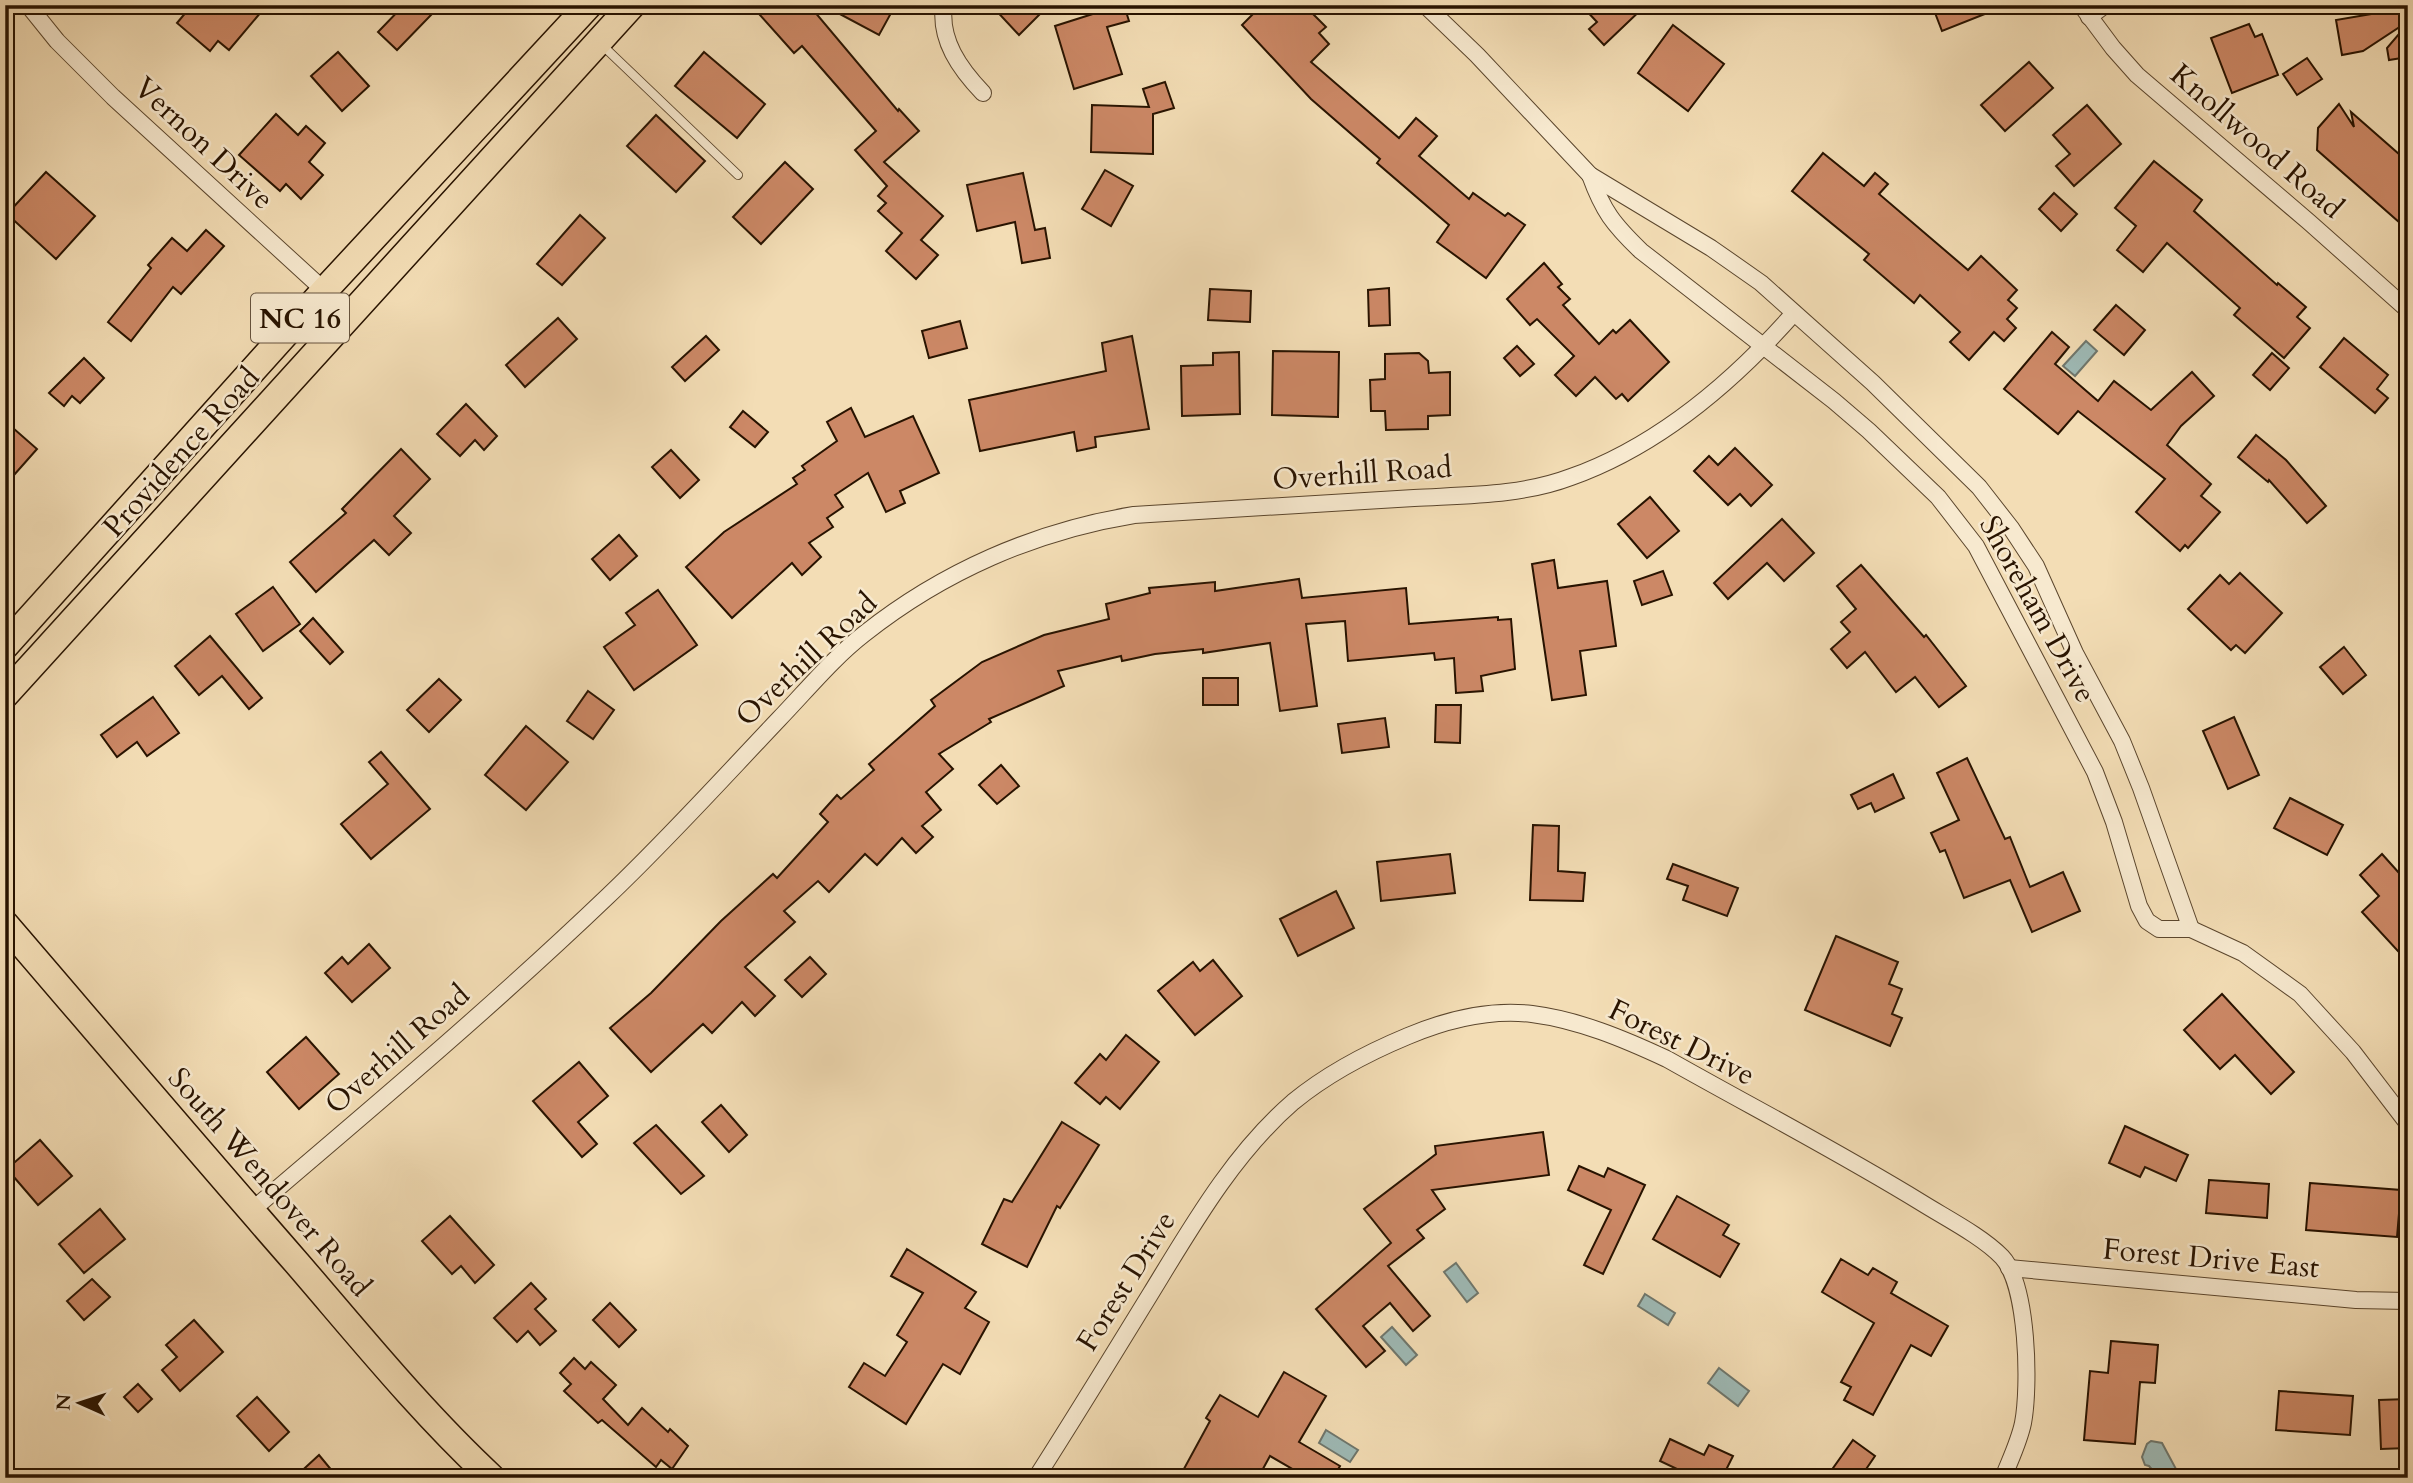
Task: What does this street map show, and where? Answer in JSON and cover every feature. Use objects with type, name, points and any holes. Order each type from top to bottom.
[{"type":"main road","name":"Providence Road","points":[[5,646],[324,291],[589,5]]},
{"type":"main road","name":"Providence Road","points":[[5,695],[632,5]]},
{"type":"main road","name":"South Wendover Road","points":[[5,924],[392,1372],[492,1478]]},
{"type":"street","name":"Vernon Drive","points":[[28,5],[57,41],[113,97],[350,314]]},
{"type":"street","points":[[944,5],[942,18],[956,60],[983,93]]},
{"type":"street","name":"Shoreham Drive","points":[[1425,5],[1477,55],[1590,175],[1719,254],[1761,284],[1923,430],[1979,487],[2036,566],[2075,653],[2122,741],[2197,932],[2159,929],[2147,921],[2130,880],[2114,821],[2095,772],[1991,573],[1956,519],[1938,497],[1835,401],[1641,251],[1614,224],[1600,202],[1590,175]]},
{"type":"street","points":[[2085,11],[2105,5]]},
{"type":"street","name":"Knollwood Road","points":[[2085,11],[2137,75],[2408,310]]},
{"type":"street","name":"Overhill Road","points":[[251,1211],[453,1039],[550,951],[612,892],[862,636],[941,582],[1002,552],[1106,520],[1134,515],[1503,492],[1558,481],[1595,467],[1660,433],[1764,347],[1794,313]]},
{"type":"street","points":[[2197,932],[2243,953],[2300,994],[2353,1052],[2408,1124]]},
{"type":"street","name":"Forest Drive","points":[[1037,1478],[1218,1188],[1276,1119],[1295,1101],[1360,1058],[1425,1029],[1490,1014],[1531,1014],[1574,1022],[1625,1040],[1667,1059],[1910,1195],[1968,1231],[2002,1257],[2009,1268],[2022,1311],[2027,1392],[2023,1424],[2003,1478]]},
{"type":"street","name":"Forest Drive East","points":[[2009,1268],[2356,1300],[2408,1301]]},
{"type":"lane","points":[[599,42],[738,175]]},
{"type":"water","points":[[2086,341],[2097,351],[2075,376],[2063,366]]},
{"type":"water","points":[[1456,1263],[1478,1293],[1467,1302],[1444,1272]]},
{"type":"water","points":[[1645,1294],[1675,1313],[1668,1325],[1638,1306]]},
{"type":"water","points":[[1392,1327],[1417,1355],[1406,1365],[1381,1337]]},
{"type":"water","points":[[1719,1368],[1749,1391],[1738,1406],[1708,1383]]},
{"type":"water","points":[[1326,1430],[1358,1450],[1350,1462],[1319,1443]]},
{"type":"water","points":[[2151,1441],[2162,1443],[2178,1478],[2159,1478],[2145,1465],[2142,1457]]},
{"type":"building","points":[[192,5],[267,5],[229,50],[218,41],[210,51],[177,23]]},
{"type":"building","points":[[404,5],[424,5],[432,14],[397,50],[378,32]]},
{"type":"building","points":[[751,5],[809,5],[898,111],[899,109],[919,131],[884,162],[943,216],[921,240],[938,255],[916,279],[886,251],[902,233],[878,211],[886,203],[878,196],[887,186],[855,150],[876,131],[802,46],[794,53]]},
{"type":"building","points":[[823,5],[872,5],[890,15],[879,35]]},
{"type":"building","points":[[991,5],[1049,5],[1019,35]]},
{"type":"building","points":[[1124,5],[1129,21],[1107,27],[1122,74],[1074,89],[1055,26]]},
{"type":"building","points":[[1262,5],[1304,5],[1326,27],[1319,33],[1329,44],[1311,62],[1399,138],[1416,118],[1437,136],[1419,156],[1469,199],[1473,193],[1505,216],[1508,213],[1525,225],[1486,278],[1437,242],[1449,225],[1377,163],[1380,159],[1311,99],[1242,25]]},
{"type":"building","points":[[1581,5],[1646,5],[1604,45],[1589,29],[1597,22]]},
{"type":"building","points":[[1932,5],[2005,5],[2005,6],[1942,31]]},
{"type":"building","points":[[2401,9],[2404,24],[2363,51],[2342,55],[2336,20]]},
{"type":"building","points":[[2249,24],[2255,37],[2262,34],[2278,75],[2232,93],[2211,38]]},
{"type":"building","points":[[1673,25],[1724,64],[1688,111],[1638,73]]},
{"type":"building","points":[[2404,28],[2408,57],[2389,60],[2387,48]]},
{"type":"building","points":[[338,52],[369,86],[342,111],[311,76]]},
{"type":"building","points":[[704,52],[765,104],[737,138],[675,86]]},
{"type":"building","points":[[2307,58],[2322,79],[2297,95],[2283,74]]},
{"type":"building","points":[[2029,62],[2053,88],[2005,131],[1981,105]]},
{"type":"building","points":[[1165,82],[1174,108],[1153,114],[1153,154],[1091,152],[1092,105],[1149,107],[1143,89]]},
{"type":"building","points":[[2339,104],[2354,127],[2351,112],[2408,162],[2408,230],[2317,150],[2318,128]]},
{"type":"building","points":[[2087,105],[2121,144],[2074,186],[2056,166],[2070,154],[2053,135]]},
{"type":"building","points":[[276,114],[298,135],[306,126],[325,143],[309,162],[323,175],[301,199],[286,184],[280,191],[239,155]]},
{"type":"building","points":[[656,115],[705,161],[676,192],[627,146]]},
{"type":"building","points":[[1823,153],[1864,186],[1875,173],[1888,184],[1879,194],[1968,270],[1981,256],[2017,290],[2008,300],[2017,308],[2007,319],[2016,328],[2004,341],[1994,332],[1969,360],[1950,342],[1960,332],[1920,295],[1914,303],[1864,260],[1869,254],[1792,191]]},
{"type":"building","points":[[2154,161],[2202,200],[2194,211],[2277,285],[2278,283],[2306,307],[2297,317],[2310,328],[2284,358],[2234,315],[2240,308],[2167,243],[2143,272],[2117,250],[2136,226],[2115,208]]},
{"type":"building","points":[[785,162],[813,189],[761,244],[733,217]]},
{"type":"building","points":[[1105,170],[1133,186],[1111,226],[1082,209]]},
{"type":"building","points":[[46,172],[95,216],[56,259],[7,214]]},
{"type":"building","points":[[1023,173],[1035,230],[1045,228],[1050,258],[1022,263],[1015,222],[977,231],[967,185]]},
{"type":"building","points":[[2054,193],[2077,214],[2061,231],[2039,209]]},
{"type":"building","points":[[580,215],[605,238],[562,285],[537,264]]},
{"type":"building","points":[[206,230],[224,246],[181,294],[173,287],[131,341],[108,322],[151,268],[148,265],[172,238],[187,251]]},
{"type":"building","points":[[1544,263],[1562,284],[1558,287],[1570,299],[1563,305],[1599,344],[1613,330],[1616,333],[1630,320],[1669,362],[1628,401],[1622,394],[1616,399],[1595,377],[1576,396],[1555,375],[1574,356],[1537,319],[1530,325],[1507,299]]},
{"type":"building","points":[[1389,288],[1390,325],[1369,326],[1368,290]]},
{"type":"building","points":[[1210,289],[1251,291],[1250,322],[1208,320]]},
{"type":"building","points":[[2116,305],[2145,330],[2124,355],[2094,330]]},
{"type":"building","points":[[558,318],[577,339],[525,387],[506,365]]},
{"type":"building","points":[[960,321],[967,348],[929,358],[922,331]]},
{"type":"building","points":[[2052,332],[2069,347],[2055,364],[2098,401],[2114,381],[2151,410],[2192,372],[2214,396],[2181,426],[2167,445],[2211,484],[2201,496],[2220,512],[2188,548],[2185,545],[2180,551],[2136,512],[2165,479],[2078,411],[2058,434],[2004,389]]},
{"type":"building","points":[[706,336],[719,350],[685,381],[672,367]]},
{"type":"building","points":[[1132,336],[1149,429],[1095,437],[1096,447],[1077,451],[1074,432],[980,451],[969,400],[1106,371],[1102,343]]},
{"type":"building","points":[[2344,338],[2388,375],[2377,389],[2388,398],[2375,413],[2320,367]]},
{"type":"building","points":[[1517,346],[1534,364],[1520,376],[1504,358]]},
{"type":"building","points":[[1273,351],[1339,352],[1338,417],[1272,415]]},
{"type":"building","points":[[1239,352],[1240,414],[1182,416],[1181,366],[1213,365],[1213,353]]},
{"type":"building","points":[[1419,353],[1428,361],[1429,373],[1450,372],[1450,415],[1428,416],[1428,429],[1386,430],[1385,411],[1371,411],[1370,380],[1385,379],[1385,354]]},
{"type":"building","points":[[2272,353],[2289,368],[2270,390],[2253,375]]},
{"type":"building","points":[[84,358],[104,378],[80,403],[72,396],[64,406],[49,393]]},
{"type":"building","points":[[466,404],[497,436],[484,450],[475,440],[460,456],[437,434]]},
{"type":"building","points":[[851,408],[865,437],[913,416],[939,473],[900,491],[905,503],[886,512],[868,473],[835,495],[843,507],[827,518],[833,527],[809,543],[821,557],[802,575],[792,563],[732,618],[686,567],[724,532],[797,484],[793,478],[805,470],[802,466],[837,441],[827,422]]},
{"type":"building","points":[[743,411],[768,432],[755,447],[730,427]]},
{"type":"building","points":[[5,421],[37,449],[14,475],[5,467]]},
{"type":"building","points":[[2256,435],[2286,460],[2326,506],[2307,523],[2269,480],[2268,482],[2238,457]]},
{"type":"building","points":[[1735,448],[1772,485],[1751,506],[1740,494],[1728,505],[1694,471],[1709,456],[1718,465]]},
{"type":"building","points":[[401,449],[430,479],[394,516],[411,533],[389,555],[374,540],[316,592],[290,562],[346,513],[342,509]]},
{"type":"building","points":[[671,450],[699,480],[680,498],[652,467]]},
{"type":"building","points":[[1650,497],[1679,531],[1647,558],[1618,524]]},
{"type":"building","points":[[1782,519],[1814,553],[1784,581],[1767,563],[1728,599],[1714,583]]},
{"type":"building","points":[[619,535],[637,556],[610,580],[592,559]]},
{"type":"building","points":[[1554,560],[1558,588],[1607,581],[1616,646],[1580,651],[1586,695],[1552,700],[1532,564]]},
{"type":"building","points":[[1861,565],[1924,637],[1926,635],[1966,686],[1939,707],[1915,677],[1896,692],[1865,652],[1847,668],[1831,649],[1850,632],[1841,622],[1856,609],[1837,586]]},
{"type":"building","points":[[1663,571],[1672,595],[1642,605],[1634,581]]},
{"type":"building","points":[[2240,573],[2282,613],[2245,653],[2236,645],[2231,650],[2188,609],[2220,575],[2229,584]]},
{"type":"building","points":[[1299,579],[1302,598],[1406,588],[1409,624],[1498,617],[1498,620],[1511,619],[1515,669],[1481,676],[1483,691],[1456,693],[1454,658],[1435,660],[1434,653],[1348,661],[1345,621],[1306,624],[1317,706],[1280,711],[1270,643],[1203,653],[1203,649],[1155,654],[1122,661],[1121,656],[1058,671],[1064,686],[989,719],[991,722],[939,754],[953,769],[926,792],[941,810],[922,826],[933,837],[916,853],[902,838],[877,865],[865,854],[829,892],[818,881],[784,911],[795,922],[745,967],[775,996],[755,1016],[742,1002],[712,1033],[703,1024],[651,1072],[610,1028],[651,993],[721,921],[773,874],[777,878],[828,822],[820,814],[837,795],[841,799],[874,770],[869,764],[935,706],[931,700],[982,662],[1044,635],[1109,619],[1106,604],[1150,593],[1149,588],[1215,582],[1215,591]]},
{"type":"building","points":[[273,587],[300,624],[263,651],[236,614]]},
{"type":"building","points":[[658,590],[697,645],[634,690],[604,647],[635,625],[626,613]]},
{"type":"building","points":[[313,618],[343,652],[330,664],[300,631]]},
{"type":"building","points":[[210,636],[262,698],[249,709],[222,676],[199,695],[175,666]]},
{"type":"building","points":[[2344,647],[2366,675],[2343,694],[2320,667]]},
{"type":"building","points":[[1203,678],[1238,678],[1238,705],[1203,705]]},
{"type":"building","points":[[439,679],[461,700],[429,732],[407,710]]},
{"type":"building","points":[[588,691],[614,710],[593,739],[567,721]]},
{"type":"building","points":[[153,697],[179,733],[147,756],[137,742],[117,757],[101,735]]},
{"type":"building","points":[[1436,705],[1461,705],[1460,743],[1435,742]]},
{"type":"building","points":[[2234,717],[2259,775],[2228,789],[2203,731]]},
{"type":"building","points":[[1385,718],[1389,747],[1342,753],[1338,724]]},
{"type":"building","points":[[526,726],[568,762],[526,810],[485,775]]},
{"type":"building","points":[[381,752],[430,809],[371,859],[341,824],[388,784],[369,762]]},
{"type":"building","points":[[1967,758],[2005,839],[2010,837],[2030,887],[2063,872],[2080,911],[2032,932],[2010,880],[1964,898],[1945,850],[1940,852],[1931,833],[1959,820],[1937,773]]},
{"type":"building","points":[[1001,765],[1019,786],[997,804],[979,785]]},
{"type":"building","points":[[1893,774],[1904,798],[1875,812],[1871,803],[1858,809],[1851,795]]},
{"type":"building","points":[[2290,798],[2343,825],[2327,855],[2274,828]]},
{"type":"building","points":[[1533,825],[1559,826],[1558,871],[1585,873],[1583,901],[1530,900]]},
{"type":"building","points":[[1450,854],[1455,893],[1381,901],[1377,862]]},
{"type":"building","points":[[2382,854],[2408,883],[2408,962],[2362,912],[2379,896],[2360,875]]},
{"type":"building","points":[[1673,864],[1738,888],[1727,916],[1683,900],[1688,886],[1667,879]]},
{"type":"building","points":[[1336,891],[1354,928],[1298,956],[1280,919]]},
{"type":"building","points":[[1836,936],[1898,962],[1889,984],[1902,989],[1892,1014],[1902,1018],[1890,1046],[1805,1010]]},
{"type":"building","points":[[369,944],[390,968],[352,1002],[325,973],[342,957],[348,964]]},
{"type":"building","points":[[810,957],[826,974],[802,997],[785,980]]},
{"type":"building","points":[[1213,960],[1242,996],[1195,1035],[1158,991],[1193,962],[1200,971]]},
{"type":"building","points":[[2222,994],[2294,1072],[2271,1094],[2235,1055],[2220,1069],[2184,1030]]},
{"type":"building","points":[[1126,1035],[1159,1062],[1120,1109],[1106,1097],[1100,1104],[1075,1083],[1100,1054],[1106,1060]]},
{"type":"building","points":[[306,1037],[339,1074],[299,1109],[267,1072]]},
{"type":"building","points":[[579,1062],[608,1096],[578,1122],[597,1144],[582,1157],[533,1101]]},
{"type":"building","points":[[721,1105],[747,1135],[729,1152],[702,1122]]},
{"type":"building","points":[[1062,1122],[1099,1145],[1060,1208],[1057,1206],[1027,1267],[982,1244],[1004,1199],[1012,1202]]},
{"type":"building","points":[[656,1125],[704,1176],[681,1194],[634,1143]]},
{"type":"building","points":[[2125,1126],[2188,1155],[2176,1181],[2145,1167],[2140,1177],[2109,1163]]},
{"type":"building","points":[[1543,1132],[1549,1175],[1432,1190],[1445,1209],[1417,1230],[1424,1238],[1388,1266],[1430,1316],[1413,1331],[1390,1303],[1363,1326],[1385,1351],[1366,1367],[1316,1309],[1391,1243],[1364,1209],[1436,1154],[1435,1146]]},
{"type":"building","points":[[40,1140],[72,1176],[38,1205],[7,1169]]},
{"type":"building","points":[[1579,1166],[1604,1177],[1608,1168],[1645,1185],[1603,1274],[1584,1265],[1611,1210],[1568,1190]]},
{"type":"building","points":[[2209,1180],[2269,1184],[2267,1218],[2206,1213]]},
{"type":"building","points":[[2310,1183],[2401,1190],[2397,1237],[2306,1230]]},
{"type":"building","points":[[1677,1196],[1729,1225],[1723,1235],[1739,1244],[1720,1277],[1653,1239]]},
{"type":"building","points":[[100,1209],[125,1239],[84,1273],[59,1244]]},
{"type":"building","points":[[450,1216],[494,1265],[475,1283],[461,1266],[452,1274],[422,1241]]},
{"type":"building","points":[[907,1249],[976,1292],[965,1308],[989,1322],[960,1374],[943,1364],[906,1424],[849,1387],[864,1363],[885,1376],[907,1342],[897,1335],[923,1293],[891,1276]]},
{"type":"building","points":[[1841,1259],[1868,1275],[1873,1268],[1897,1282],[1891,1293],[1948,1326],[1931,1356],[1911,1345],[1873,1415],[1844,1400],[1851,1387],[1841,1382],[1874,1323],[1822,1292]]},
{"type":"building","points":[[92,1279],[110,1297],[84,1320],[67,1301]]},
{"type":"building","points":[[531,1283],[546,1299],[535,1309],[556,1331],[540,1345],[528,1331],[517,1342],[494,1318]]},
{"type":"building","points":[[610,1303],[636,1330],[619,1347],[593,1320]]},
{"type":"building","points":[[194,1320],[223,1352],[180,1391],[162,1370],[177,1357],[166,1345]]},
{"type":"building","points":[[2111,1341],[2158,1345],[2155,1383],[2140,1382],[2135,1444],[2084,1440],[2090,1371],[2108,1373]]},
{"type":"building","points":[[574,1358],[585,1369],[591,1362],[616,1385],[603,1399],[628,1425],[642,1408],[688,1446],[672,1469],[661,1460],[656,1467],[602,1420],[598,1423],[564,1391],[571,1384],[560,1373]]},
{"type":"building","points":[[1284,1372],[1326,1396],[1299,1442],[1340,1466],[1333,1478],[1308,1478],[1270,1456],[1258,1478],[1179,1478],[1210,1421],[1206,1418],[1220,1395],[1258,1417]]},
{"type":"building","points":[[138,1384],[152,1399],[138,1412],[124,1397]]},
{"type":"building","points":[[2279,1391],[2353,1396],[2350,1435],[2276,1430]]},
{"type":"building","points":[[257,1397],[289,1432],[269,1451],[237,1416]]},
{"type":"building","points":[[2408,1399],[2408,1448],[2381,1449],[2379,1400]]},
{"type":"building","points":[[1670,1439],[1704,1455],[1709,1445],[1733,1456],[1722,1478],[1696,1478],[1660,1461]]},
{"type":"building","points":[[1853,1440],[1875,1456],[1860,1478],[1826,1478]]},
{"type":"building","points":[[319,1455],[338,1478],[294,1478]]}]
